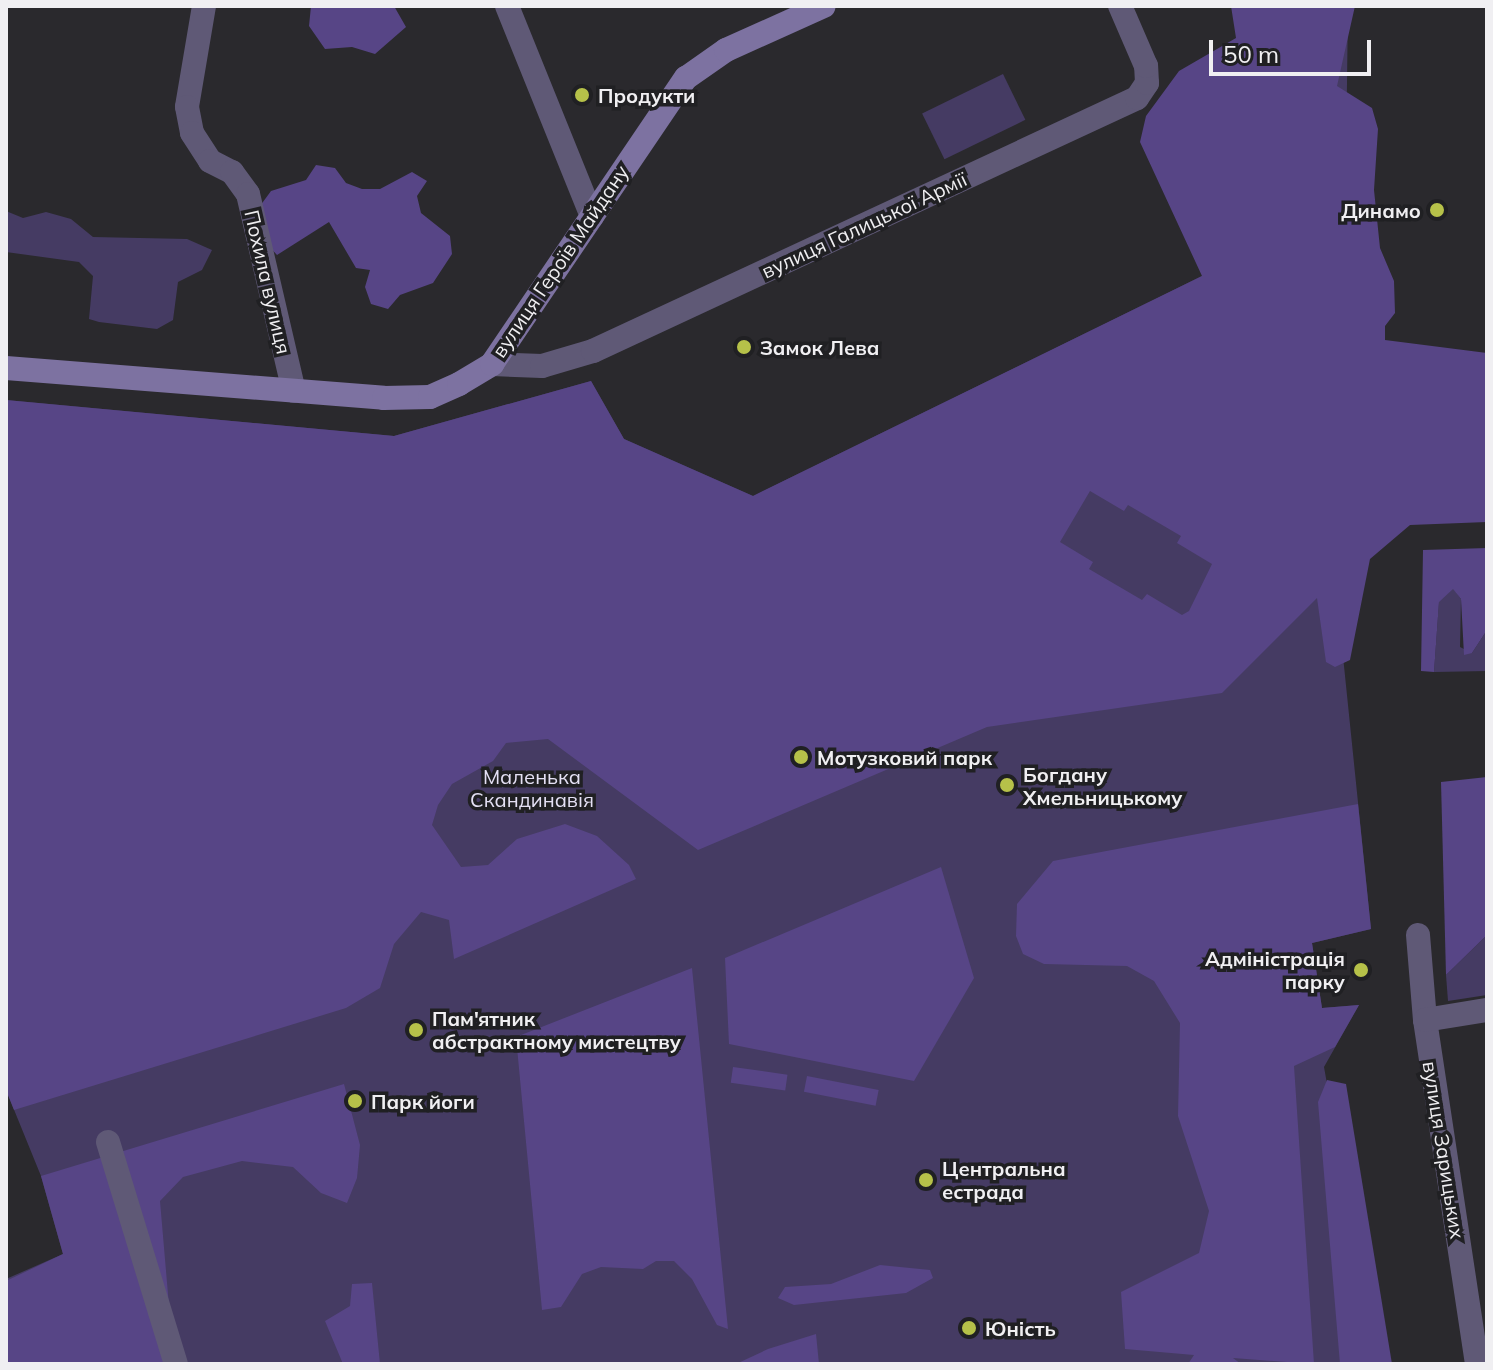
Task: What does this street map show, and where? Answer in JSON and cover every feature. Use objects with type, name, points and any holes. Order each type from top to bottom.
[{"type":"main road","name":"вулиця Героїв Майдану","points":[[6,368],[294,391],[430,397],[492,364],[686,78],[726,50],[824,6]]},
{"type":"street","name":"Похила вулиця","points":[[204,6],[187,107],[192,133],[210,161],[232,172],[248,194],[294,391]]},
{"type":"street","points":[[507,6],[592,216]]},
{"type":"street","name":"вулиця Галицької Армії","points":[[492,364],[542,366],[593,351],[1137,98],[1147,83],[1146,66],[1120,6]]},
{"type":"street","name":"вулиця Зарицьких","points":[[1418,935],[1425,1020],[1477,1364]]},
{"type":"street","points":[[1425,1020],[1487,1010]]},
{"type":"street","points":[[108,1142],[176,1364]]},
{"type":"green space","name":"Маленька Скандинавія","points":[[1348,6],[1340,627],[1371,929],[1312,943],[1322,1008],[1359,1005],[1324,1067],[1377,1364],[6,1364],[6,1279],[63,1254],[41,1176],[6,1090],[6,400],[394,436],[591,381],[624,439],[753,496],[1202,276]]},
{"type":"green space","points":[[1003,74],[1025,120],[944,159],[922,113]]},
{"type":"green space","points":[[6,211],[23,218],[46,212],[71,219],[93,237],[187,239],[212,250],[202,270],[178,282],[173,320],[157,329],[99,322],[89,319],[93,276],[79,262],[6,252]]},
{"type":"green space","points":[[1453,588],[1461,599],[1460,647],[1472,653],[1487,630],[1487,671],[1434,672],[1439,601]]},
{"type":"green space","points":[[1487,935],[1487,995],[1448,1001],[1446,975]]},
{"type":"shaded area","points":[[311,6],[394,6],[406,27],[375,54],[352,47],[325,49],[309,26]]},
{"type":"shaded area","points":[[1231,6],[1355,6],[1337,86],[1372,108],[1378,129],[1374,190],[1380,248],[1394,281],[1395,313],[1385,326],[1385,340],[1487,353],[1487,522],[1410,525],[1370,559],[1350,660],[1335,667],[1326,662],[1317,598],[1222,693],[987,727],[698,850],[548,739],[506,743],[493,761],[452,784],[438,805],[432,825],[461,867],[488,865],[517,839],[565,824],[597,836],[629,865],[636,879],[454,959],[449,920],[421,912],[394,944],[380,988],[346,1008],[14,1110],[6,1090],[6,400],[394,436],[591,381],[624,439],[753,496],[1202,276],[1140,142],[1146,116],[1179,71],[1236,38]],"holes":[[[1090,491],[1124,511],[1128,505],[1181,536],[1177,543],[1212,564],[1189,611],[1182,615],[1147,594],[1142,600],[1089,569],[1093,562],[1060,542]]]},
{"type":"shaded area","points":[[316,165],[335,168],[346,183],[362,189],[380,189],[412,172],[427,181],[417,196],[421,213],[450,236],[452,254],[433,283],[400,295],[388,309],[371,304],[365,287],[370,270],[356,268],[329,222],[277,255],[265,242],[260,206],[271,191],[306,180]]},
{"type":"shaded area","points":[[1487,548],[1487,630],[1472,653],[1464,655],[1461,599],[1453,589],[1439,602],[1434,672],[1421,671],[1423,550]]},
{"type":"shaded area","points":[[1487,777],[1487,935],[1446,975],[1441,782]]},
{"type":"shaded area","points":[[1358,804],[1371,929],[1312,943],[1322,1008],[1359,1005],[1335,1047],[1294,1066],[1314,1364],[1233,1358],[1241,1364],[1188,1364],[1194,1355],[1125,1349],[1121,1292],[1199,1253],[1209,1211],[1178,1116],[1180,1023],[1154,981],[1127,966],[1044,964],[1023,954],[1016,936],[1017,904],[1053,861]]},
{"type":"shaded area","points":[[941,867],[974,978],[914,1081],[729,1044],[725,958]]},
{"type":"shaded area","points":[[692,968],[728,1329],[717,1325],[692,1279],[674,1261],[656,1261],[643,1269],[601,1267],[582,1274],[561,1307],[542,1310],[516,1037]]},
{"type":"shaded area","points":[[733,1067],[787,1075],[785,1090],[731,1083]]},
{"type":"shaded area","points":[[807,1076],[879,1090],[876,1106],[804,1092]]},
{"type":"shaded area","points":[[1327,1080],[1346,1084],[1392,1364],[1340,1364],[1318,1102]]},
{"type":"shaded area","points":[[344,1084],[360,1145],[357,1178],[347,1203],[321,1193],[293,1167],[242,1161],[183,1177],[160,1201],[174,1364],[6,1364],[6,1281],[63,1254],[41,1176]]},
{"type":"shaded area","points":[[880,1265],[930,1270],[933,1278],[906,1293],[794,1305],[778,1298],[785,1287],[831,1284]]},
{"type":"shaded area","points":[[372,1283],[380,1364],[343,1364],[325,1321],[350,1306],[352,1284]]},
{"type":"shaded area","points":[[816,1334],[819,1364],[736,1364],[768,1349]]},
{"type":"place","name":"Продукти","points":[[582,95]]},
{"type":"place","name":"Динамо","points":[[1437,210]]},
{"type":"place","name":"Замок Лева","points":[[744,347]]},
{"type":"place","name":"Мотузковий парк","points":[[801,757]]},
{"type":"place","name":"Богдану Хмельницькому","points":[[1007,785]]},
{"type":"place","name":"Адміністрація парку","points":[[1361,970]]},
{"type":"place","name":"Пам'ятник абстрактному мистецтву","points":[[416,1030]]},
{"type":"place","name":"Парк йоги","points":[[355,1101]]},
{"type":"place","name":"Центральна естрада","points":[[926,1180]]},
{"type":"place","name":"Юність","points":[[969,1328]]}]
